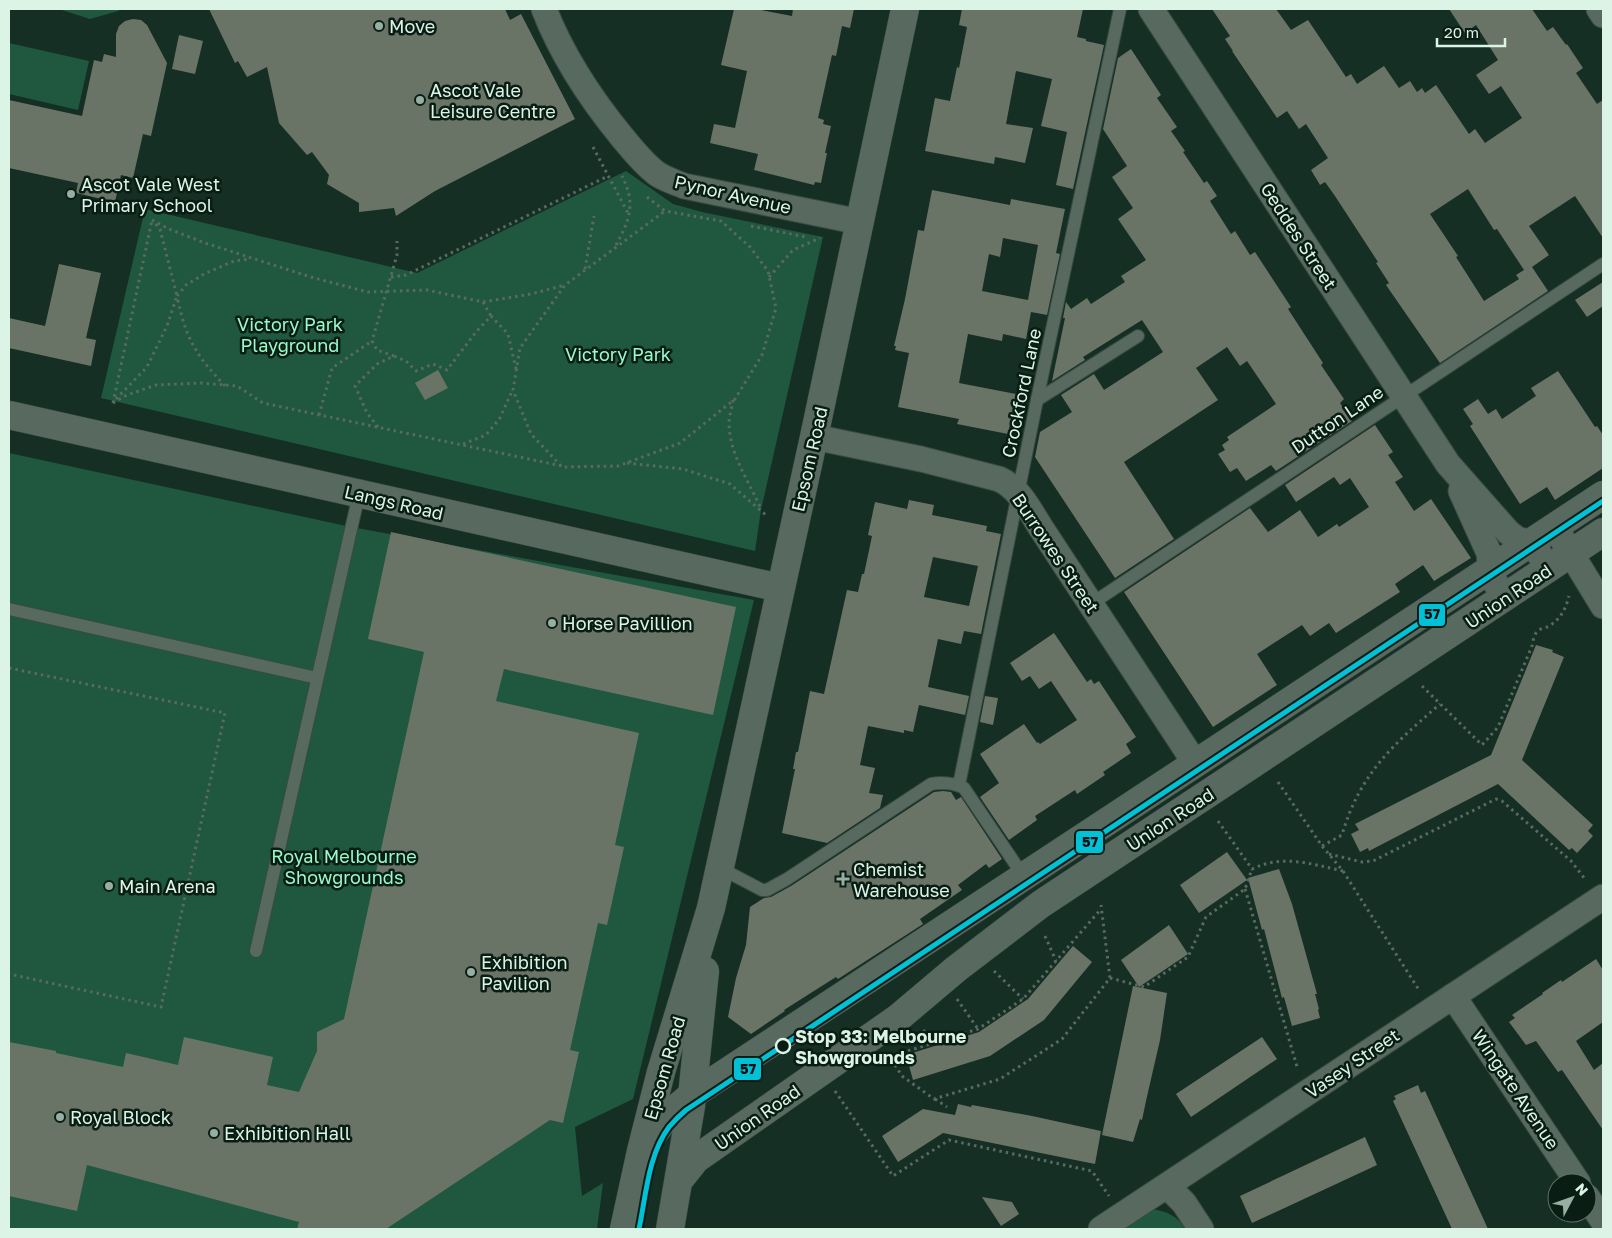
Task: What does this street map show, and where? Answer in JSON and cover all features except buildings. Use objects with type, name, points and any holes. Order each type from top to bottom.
[{"type":"main road","name":"Epsom Road","points":[[624,1229],[662,1072],[711,908],[905,9]]},
{"type":"main road","name":"Langs Road","points":[[9,416],[780,588]]},
{"type":"main road","name":"Union Road","points":[[639,1161],[642,1152],[659,1124],[692,1095],[1603,495]]},
{"type":"main road","name":"Union Road","points":[[680,1179],[696,1159],[898,1018],[956,969],[1041,904],[1603,532]]},
{"type":"main road","name":"Burrowes Street","points":[[1195,763],[1213,791]]},
{"type":"main road","points":[[1024,877],[1041,904]]},
{"type":"main road","name":"Epsom Road","points":[[670,1229],[680,1179],[692,1095],[711,908]]},
{"type":"street","name":"Pynor Avenue","points":[[544,9],[553,31],[583,85],[636,153],[658,174],[684,186],[860,222]]},
{"type":"street","name":"Geddes Street","points":[[1151,9],[1448,464],[1508,532],[1517,539],[1532,543]]},
{"type":"street","points":[[1599,9],[1603,15]]},
{"type":"street","name":"Burrowes Street","points":[[814,437],[921,459],[999,479],[1010,485],[1018,494],[1195,763]]},
{"type":"street","name":"Geddes Street","points":[[1448,464],[1487,549],[1490,563],[1488,571],[1505,598]]},
{"type":"street","points":[[1555,527],[1603,606]]},
{"type":"street","points":[[1532,543],[1549,568]]},
{"type":"street","name":"Vasey Street","points":[[1101,1229],[1603,897]]},
{"type":"street","name":"Wingate Avenue","points":[[1453,996],[1571,1173]]},
{"type":"street","points":[[1167,1186],[1184,1202],[1202,1229]]},
{"type":"lane","name":"Crockford Lane","points":[[959,785],[1037,400],[1120,9]]},
{"type":"lane","name":"Dutton Lane","points":[[1090,604],[1603,264]]},
{"type":"lane","points":[[1037,400],[1138,336]]},
{"type":"lane","points":[[256,951],[359,494]]},
{"type":"lane","points":[[9,609],[317,678]]},
{"type":"lane","points":[[720,868],[762,890],[767,890],[787,879],[931,784],[938,783],[959,785],[968,794],[1024,877]]},
{"type":"path","points":[[593,147],[629,216]]},
{"type":"path","points":[[391,277],[406,275],[608,176]]},
{"type":"path","points":[[113,403],[127,395],[156,385],[200,383],[237,386],[263,403],[562,467],[618,466],[680,443],[733,400],[762,355],[776,308],[768,271],[750,247],[721,221],[665,211],[565,285],[520,348],[513,390],[500,418],[486,435],[462,445]]},
{"type":"path","points":[[585,270],[594,216]]},
{"type":"path","points":[[152,220],[169,229],[253,259],[368,292],[427,290],[483,302],[531,294],[565,285]]},
{"type":"path","points":[[152,220],[160,229],[183,325],[196,352],[225,386]]},
{"type":"path","points":[[113,403],[152,220]]},
{"type":"path","points":[[769,277],[793,250],[823,237]]},
{"type":"path","points":[[319,415],[332,368],[372,341],[397,255],[397,241]]},
{"type":"path","points":[[113,403],[147,367],[167,326],[177,296],[186,285],[204,274],[234,261],[253,259]]},
{"type":"path","points":[[483,302],[491,316],[508,334],[516,371]]},
{"type":"path","points":[[372,341],[378,350],[406,361],[416,371],[432,364],[447,370],[476,332],[491,316]]},
{"type":"path","points":[[378,427],[367,413],[355,386],[377,364],[394,356]]},
{"type":"path","points":[[513,390],[531,434],[562,467]]},
{"type":"path","points":[[733,400],[729,424],[737,461],[761,510]]},
{"type":"path","points":[[626,463],[683,469],[730,484],[767,516]]},
{"type":"path","points":[[1422,686],[1482,745],[1498,727],[1534,637],[1538,631],[1550,625],[1561,614],[1567,606],[1569,595]]},
{"type":"path","points":[[9,668],[225,713],[160,1007],[9,974]]},
{"type":"path","points":[[1322,846],[1342,835],[1349,810],[1369,774],[1399,740],[1440,704]]},
{"type":"path","points":[[1278,782],[1322,846],[1343,871],[1433,1010]]},
{"type":"path","points":[[1329,854],[1362,862],[1373,861],[1496,799],[1502,801],[1571,861],[1585,879]]},
{"type":"path","points":[[1218,821],[1252,869]]},
{"type":"path","points":[[1110,978],[1144,987],[1188,957],[1206,917],[1245,889],[1252,869],[1265,863],[1295,860],[1343,871]]},
{"type":"path","points":[[1245,889],[1298,1070]]},
{"type":"path","points":[[908,1051],[978,1029],[1023,999],[1101,907],[1110,978],[1062,1039],[1000,1079],[934,1099]]},
{"type":"path","points":[[1045,936],[1056,961]]},
{"type":"path","points":[[993,970],[1023,999]]},
{"type":"path","points":[[955,996],[978,1029]]},
{"type":"path","points":[[922,1029],[934,1043]]},
{"type":"path","points":[[876,1034],[902,1076],[947,1107]]},
{"type":"path","points":[[823,1071],[893,1176],[949,1140],[1092,1171],[1109,1196]]},
{"type":"green space","points":[[59,9],[121,9],[90,19]]},
{"type":"green space","points":[[9,43],[89,61],[78,110],[9,94]]},
{"type":"green space","name":"Victory Park","points":[[626,171],[673,204],[702,212],[823,237],[761,510],[755,551],[101,398],[145,209],[417,273]]},
{"type":"green space","name":"Royal Melbourne Showgrounds","points":[[9,453],[351,527],[754,600],[633,1099],[575,1127],[582,1196],[603,1183],[597,1229],[9,1229]]},
{"type":"green space","points":[[1152,1209],[1171,1215],[1186,1229],[1115,1229]]},
{"type":"transit line","name":"57","points":[[639,1229],[656,1150],[669,1127],[686,1110],[1603,501]]},
{"type":"place","name":"Move","points":[[379,26]]},
{"type":"place","name":"Ascot Vale Leisure Centre","points":[[420,100]]},
{"type":"place","name":"Ascot Vale West Primary School","points":[[71,194]]},
{"type":"place","name":"Horse Pavillion","points":[[552,623]]},
{"type":"place","name":"Chemist Warehouse","points":[[843,879]]},
{"type":"place","name":"Main Arena","points":[[109,886]]},
{"type":"place","name":"Exhibition Pavilion","points":[[471,972]]},
{"type":"place","name":"Stop 33: Melbourne Showgrounds","points":[[783,1046]]},
{"type":"place","name":"Royal Block","points":[[60,1117]]},
{"type":"place","name":"Exhibition Hall","points":[[214,1133]]},
{"type":"park label","name":"Victory Park Playground","points":[[290,334]]}]
